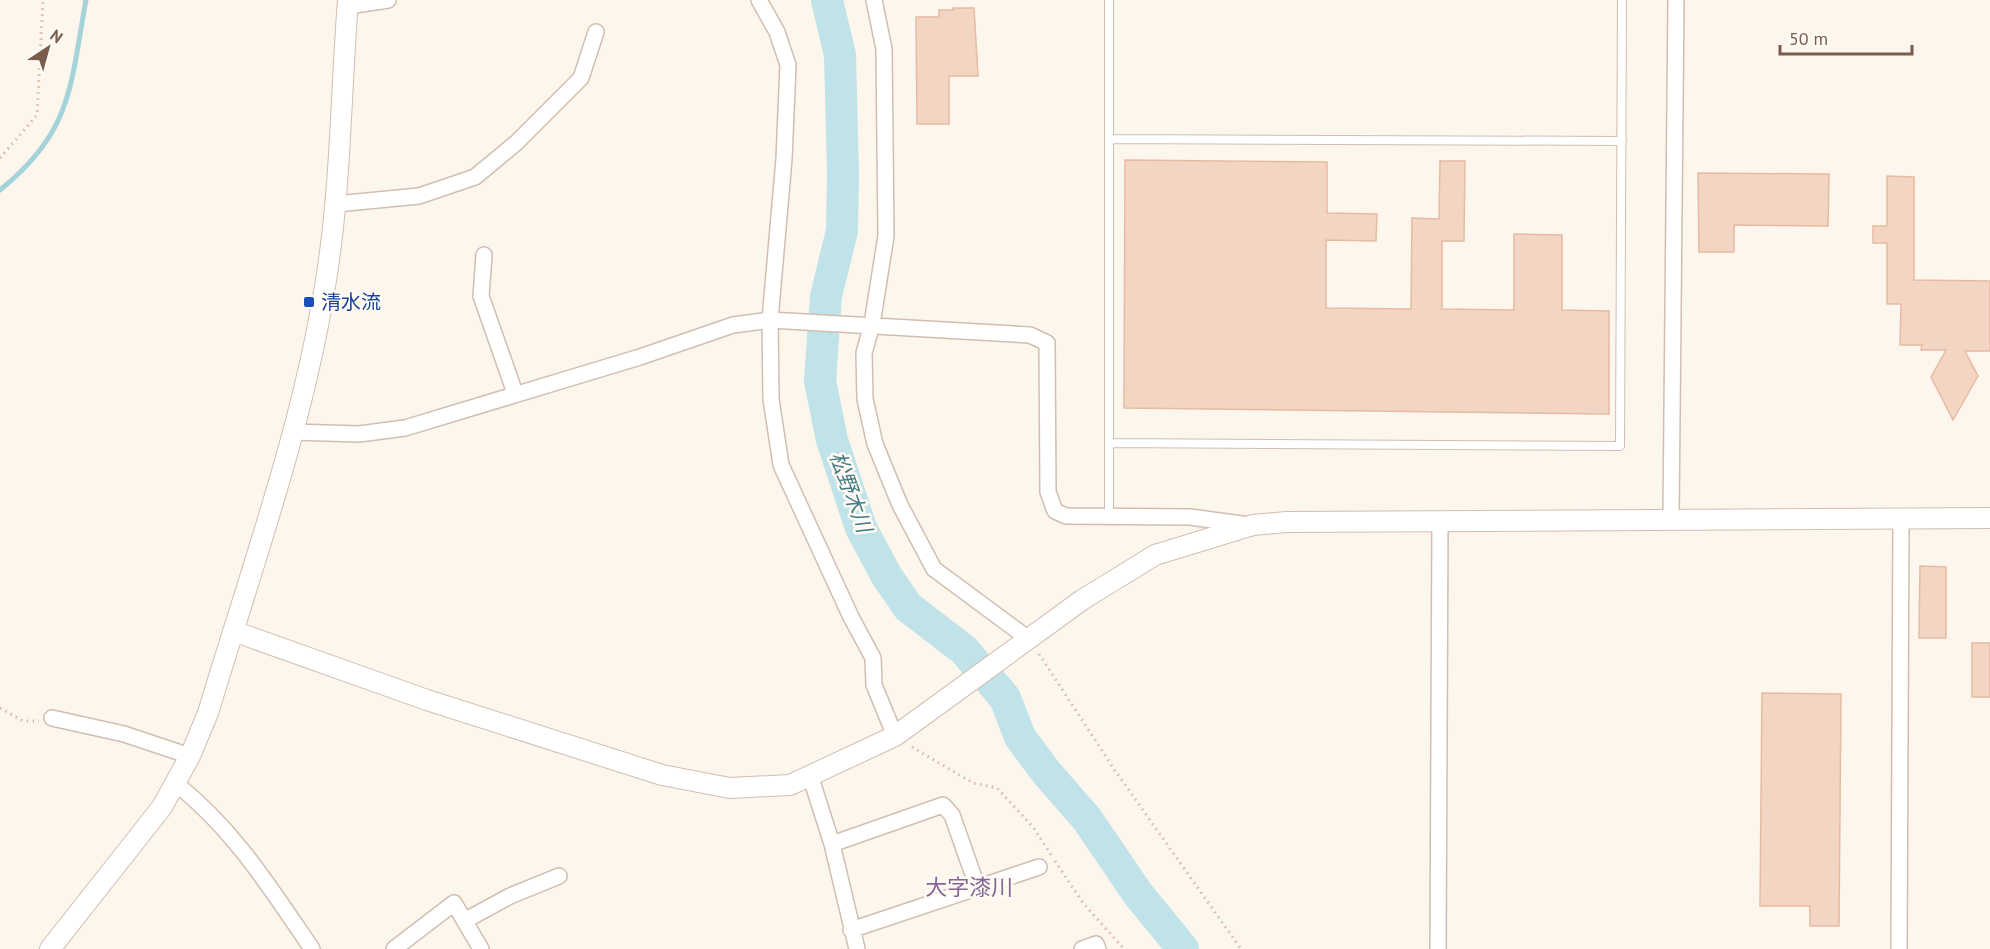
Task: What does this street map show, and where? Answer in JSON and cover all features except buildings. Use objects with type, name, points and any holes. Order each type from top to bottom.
[{"type":"street","points":[[50,949],[162,807],[190,756],[208,713],[293,432],[318,326],[336,204],[348,3],[388,0]]},
{"type":"street","points":[[759,0],[777,32],[788,65],[784,159],[770,320],[771,399],[781,465],[837,588],[873,658],[874,686],[902,732]]},
{"type":"street","points":[[874,0],[884,49],[886,236],[872,324],[864,353],[866,399],[875,444],[900,505],[934,569],[1026,642]]},
{"type":"street","points":[[1671,518],[1676,0]]},
{"type":"street","points":[[336,204],[419,196],[475,177],[516,143],[581,78],[596,32]]},
{"type":"street","points":[[484,255],[481,296],[515,393]]},
{"type":"street","points":[[293,432],[359,434],[405,428],[640,357],[732,326],[770,320],[872,324],[1030,335],[1047,343],[1048,492],[1055,511],[1066,516],[1190,517],[1253,525]]},
{"type":"street","points":[[232,631],[427,700],[662,775],[729,788],[790,785],[902,732],[1082,600],[1155,555],[1253,525],[1286,522],[1671,518],[1990,518]]},
{"type":"street","points":[[1899,949],[1901,519]]},
{"type":"street","points":[[1438,949],[1440,521]]},
{"type":"street","points":[[52,718],[124,734],[190,756]]},
{"type":"street","points":[[810,776],[832,844],[857,949]]},
{"type":"street","points":[[175,783],[203,804],[245,850],[312,949]]},
{"type":"street","points":[[832,844],[943,805],[952,815],[977,886]]},
{"type":"street","points":[[851,930],[1039,867]]},
{"type":"street","points":[[466,920],[510,896],[559,876]]},
{"type":"street","points":[[394,949],[453,903],[466,920],[481,949]]},
{"type":"street","points":[[1083,949],[1096,944],[1098,949]]},
{"type":"lane","points":[[1109,0],[1109,516]]},
{"type":"lane","points":[[1109,443],[1620,446],[1622,0]]},
{"type":"lane","points":[[1109,139],[1622,141]]},
{"type":"path","points":[[0,158],[37,115],[43,0]]},
{"type":"path","points":[[1026,642],[1241,949]]},
{"type":"path","points":[[0,708],[23,722],[52,718]]},
{"type":"path","points":[[902,732],[973,783],[997,788],[1033,827],[1083,903],[1124,949]]},
{"type":"waterway","points":[[0,190],[42,148],[55,127],[71,82],[86,0]]},
{"type":"waterway","name":"松野木川","points":[[827,0],[840,55],[842,231],[826,296],[820,381],[832,440],[861,528],[886,575],[908,607],[964,650],[1005,698],[1020,737],[1046,772],[1087,819],[1138,894],[1183,949]]},
{"type":"place","name":"清水流","points":[[309,302]]},
{"type":"district","name":"大字漆川","points":[[969,887]]}]
